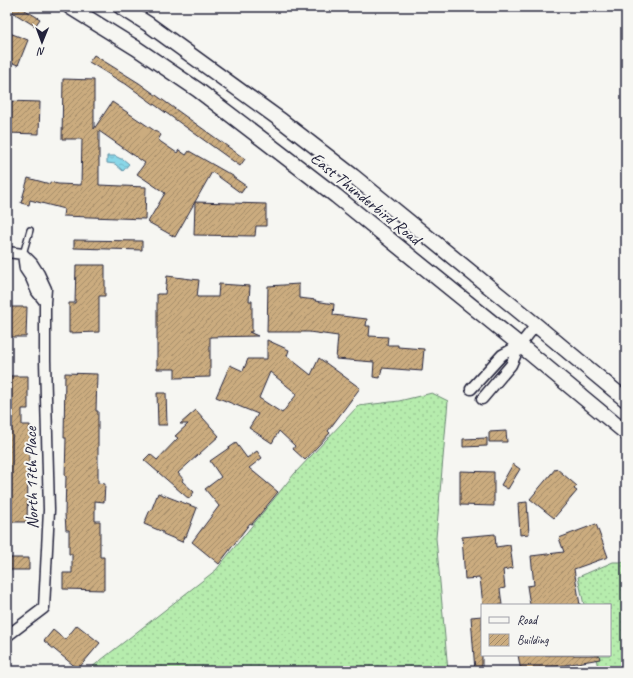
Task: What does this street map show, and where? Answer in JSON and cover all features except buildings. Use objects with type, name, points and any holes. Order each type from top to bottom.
[{"type":"main road","name":"East Thunderbird Road","points":[[70,7],[136,48],[198,90],[336,196],[520,344],[626,433]]},
{"type":"main road","name":"East Thunderbird Road","points":[[121,7],[148,24],[282,121],[353,176],[626,400]]},
{"type":"street","points":[[7,252],[23,254]]},
{"type":"street","name":"North 17th Place","points":[[7,636],[44,608],[49,510],[45,302],[37,292],[31,278],[25,270],[23,254]]},
{"type":"street","points":[[482,399],[511,365],[520,344],[536,325]]},
{"type":"street","points":[[471,389],[502,355],[520,344]]},
{"type":"lane","points":[[23,254],[30,230]]},
{"type":"green space","points":[[432,393],[448,401],[436,538],[448,671],[87,671],[216,570],[295,473],[358,406],[399,401]]},
{"type":"green space","points":[[613,562],[626,562],[626,671],[599,671],[595,656],[611,656],[611,604],[584,604],[578,577]]},
{"type":"water","points":[[107,156],[115,156],[123,159],[129,164],[123,171],[115,164],[107,163]]}]
